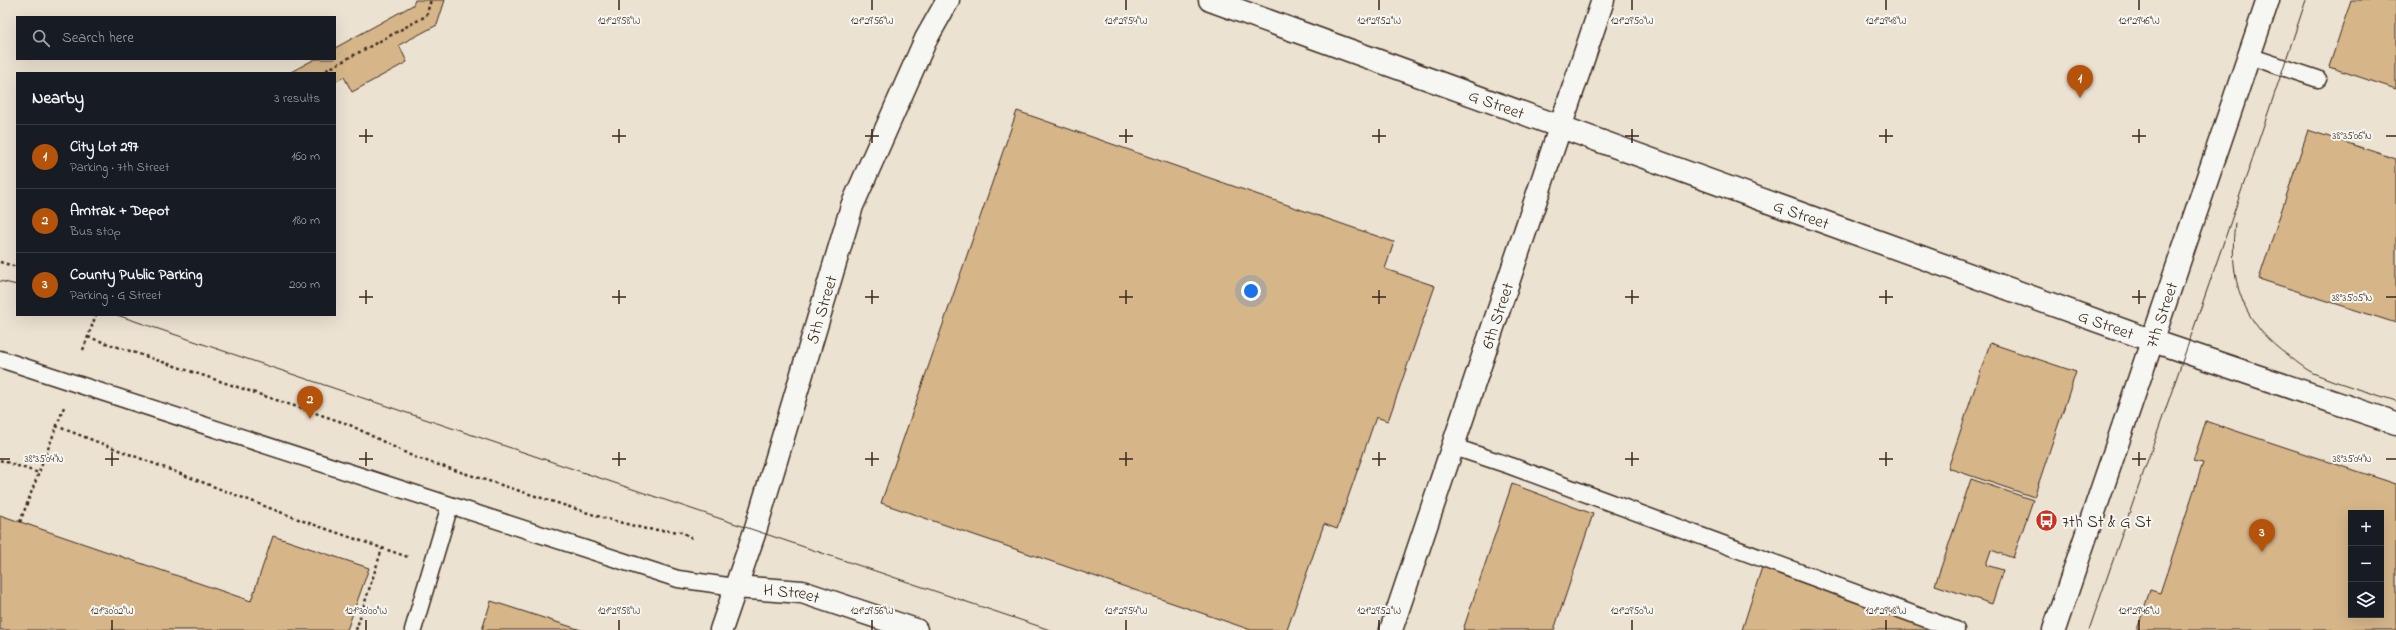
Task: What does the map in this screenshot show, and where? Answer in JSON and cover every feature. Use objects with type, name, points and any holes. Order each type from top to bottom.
[{"type":"main road","name":"5th Street","points":[[721,630],[754,531],[852,206],[926,39],[948,0]]},
{"type":"main road","name":"G Street","points":[[1210,0],[2153,341],[2396,423]]},
{"type":"main road","name":"6th Street","points":[[1390,630],[1454,447],[1602,0]]},
{"type":"main road","name":"7th Street","points":[[2054,630],[2268,0]]},
{"type":"main road","name":"H Street","points":[[735,587],[802,592],[916,630]]},
{"type":"lane","points":[[2249,56],[2318,79]]},
{"type":"lane","points":[[0,359],[678,579],[735,587]]},
{"type":"lane","points":[[1454,447],[1511,466],[1956,630]]},
{"type":"lane","points":[[412,630],[450,505]]},
{"type":"path","points":[[323,72],[426,16],[431,0]]},
{"type":"path","points":[[0,262],[16,266]]},
{"type":"path","points":[[83,350],[96,316]]},
{"type":"path","points":[[88,337],[348,424],[414,456],[607,519],[646,529],[682,532],[692,538]]},
{"type":"path","points":[[20,522],[65,405]]},
{"type":"path","points":[[56,426],[382,549],[432,564]]},
{"type":"path","points":[[0,460],[39,473]]},
{"type":"path","points":[[356,630],[382,549]]},
{"type":"building","points":[[415,0],[445,0],[437,25],[399,45],[407,62],[352,92],[344,77],[336,81],[336,72],[291,72],[313,60],[336,60],[336,47],[413,5]]},
{"type":"building","points":[[2351,0],[2396,0],[2396,89],[2329,67]]},
{"type":"building","points":[[1017,111],[1394,242],[1385,269],[1435,286],[1388,421],[1376,417],[1337,529],[1324,524],[1287,630],[1251,630],[881,503]]},
{"type":"building","points":[[2308,130],[2396,159],[2396,323],[2259,279]]},
{"type":"building","points":[[1990,343],[2076,372],[2034,497],[1948,468]]},
{"type":"building","points":[[2206,421],[2396,484],[2396,630],[2137,630],[2150,590],[2160,593],[2203,463],[2193,461]]},
{"type":"building","points":[[1971,479],[2033,500],[2013,558],[1991,550],[1986,565],[2003,570],[1992,604],[1935,585]]},
{"type":"building","points":[[1512,484],[1593,514],[1554,630],[1463,630]]},
{"type":"building","points":[[0,515],[251,601],[273,536],[369,568],[347,630],[0,630]]},
{"type":"building","points":[[1762,567],[1939,624],[1937,630],[1742,630]]},
{"type":"building","points":[[491,601],[581,630],[482,630]]},
{"type":"tram line","points":[[2089,630],[2226,237],[2306,0]]},
{"type":"tram line","points":[[2235,223],[2233,244],[2237,282],[2242,299],[2260,330],[2274,344],[2307,370],[2396,401]]},
{"type":"tram line","points":[[0,281],[16,285]]},
{"type":"tram line","points":[[120,316],[1050,630]]},
{"type":"place","name":"City Lot 297","points":[[2080,98]]},
{"type":"place","name":"Amtrak + Depot","points":[[310,419]]},
{"type":"place","name":"7th St & G St","points":[[2047,521]]},
{"type":"place","name":"County Public Parking","points":[[2262,552]]}]
